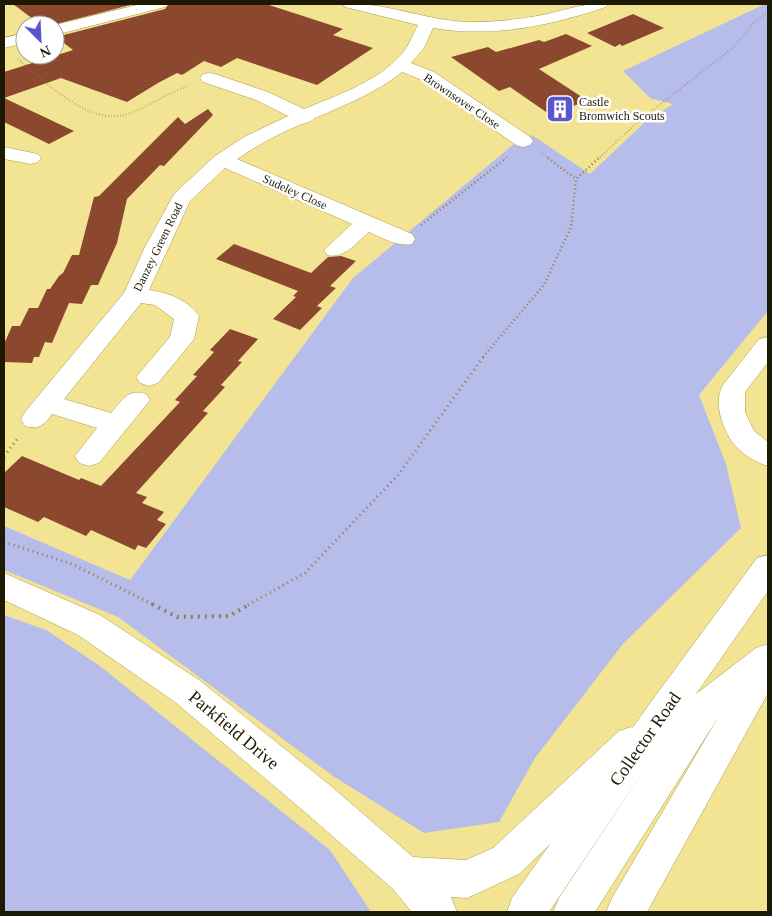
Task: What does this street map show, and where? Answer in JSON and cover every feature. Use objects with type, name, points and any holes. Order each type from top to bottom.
[{"type":"main road","points":[[65,28],[159,4]]},
{"type":"main road","points":[[351,4],[426,23],[456,26],[503,25],[546,20],[573,14],[600,4]]},
{"type":"main road","name":"Danzey Green Road","points":[[115,424],[40,411],[135,295],[156,247],[182,198],[222,160],[251,141],[287,123],[306,117],[356,94],[384,78],[400,65],[415,48],[426,23]]},
{"type":"main road","name":"Brownsover Close","points":[[400,65],[428,76],[523,141]]},
{"type":"main road","points":[[233,85],[250,73]]},
{"type":"main road","points":[[209,78],[233,85],[306,117]]},
{"type":"main road","points":[[4,153],[31,158]]},
{"type":"main road","name":"Sudeley Close","points":[[222,160],[404,239]]},
{"type":"main road","points":[[335,250],[386,211]]},
{"type":"main road","points":[[88,456],[182,339],[187,316],[162,299],[135,295]]},
{"type":"main road","points":[[768,345],[732,391],[732,412],[743,437],[768,456]]},
{"type":"main road","name":"Collector Road","points":[[526,912],[660,717],[768,567]]},
{"type":"main road","name":"Parkfield Drive","points":[[4,586],[89,625],[187,691],[319,800],[406,876],[438,912]]},
{"type":"main road","points":[[573,912],[705,707],[768,658]]},
{"type":"main road","points":[[626,912],[768,663]]},
{"type":"main road","points":[[415,912],[406,876],[468,879],[506,861],[660,717]]},
{"type":"path","points":[[4,542],[72,564],[176,617],[229,616],[305,573],[398,476],[494,342],[544,284],[571,227],[576,179],[640,120],[734,47],[756,21],[768,12]]},
{"type":"path","points":[[7,48],[61,96],[104,118],[122,116],[143,108],[175,90],[209,78]]},
{"type":"path","points":[[404,239],[521,146],[523,141],[528,142],[576,179]]},
{"type":"shaded area","points":[[768,4],[768,311],[699,395],[726,464],[741,528],[623,644],[535,758],[499,822],[424,833],[333,776],[118,617],[4,570],[4,526],[130,580],[353,278],[515,143],[532,135],[590,174],[646,121],[673,104],[650,98],[623,71]]},
{"type":"shaded area","points":[[4,615],[46,630],[100,666],[330,850],[371,912],[4,912]]},
{"type":"building","points":[[13,4],[134,4],[65,22],[65,15],[28,15]]},
{"type":"building","points":[[169,4],[266,4],[343,29],[333,35],[373,48],[317,85],[237,58],[221,67],[204,61],[182,75],[177,73],[158,83],[127,102],[61,78],[4,98],[4,72],[26,65],[65,65],[65,53],[73,50],[65,44],[65,35],[165,9]]},
{"type":"building","points":[[633,14],[664,28],[622,46],[620,44],[615,47],[587,33]]},
{"type":"building","points":[[566,34],[592,46],[539,69],[588,101],[549,114],[510,87],[499,91],[451,57],[488,47],[496,52],[539,40],[544,42]]},
{"type":"building","points":[[4,98],[74,131],[49,144],[4,122]]},
{"type":"building","points":[[208,109],[213,115],[164,166],[160,165],[127,199],[117,243],[98,285],[91,285],[82,304],[69,303],[52,343],[45,342],[39,357],[34,357],[32,363],[4,362],[4,344],[12,326],[20,326],[29,308],[38,308],[47,289],[50,289],[63,273],[72,255],[79,255],[94,197],[99,196],[178,117],[185,124]]},
{"type":"building","points":[[234,244],[311,273],[328,257],[341,256],[356,261],[330,286],[336,288],[317,306],[322,308],[300,330],[273,319],[296,297],[293,296],[298,291],[216,259]]},
{"type":"building","points":[[230,329],[258,339],[238,361],[242,362],[221,385],[225,387],[203,411],[208,413],[136,493],[147,497],[142,503],[164,512],[157,520],[166,524],[146,548],[138,545],[135,550],[91,530],[86,536],[44,517],[38,522],[4,507],[4,473],[22,456],[79,480],[81,478],[101,486],[180,402],[175,400],[197,376],[193,375],[214,352],[210,350]]},
{"type":"place","name":"Castle Bromwich Scouts","points":[[560,109]]}]
